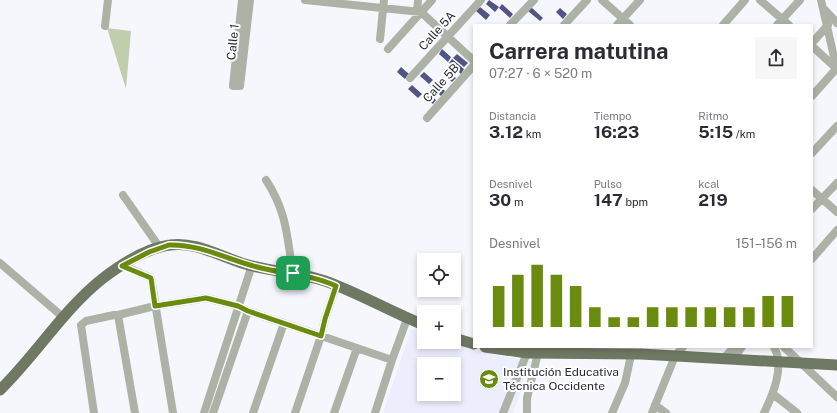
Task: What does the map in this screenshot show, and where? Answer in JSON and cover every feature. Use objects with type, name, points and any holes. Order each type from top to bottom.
[{"type":"main road","points":[[0,390],[84,295],[102,279],[122,266],[149,252],[169,245],[185,245],[252,266],[308,276],[336,286],[417,322]]},
{"type":"main road","points":[[461,340],[473,344]]},
{"type":"main road","points":[[497,348],[532,353],[573,350],[675,356],[731,354],[837,365]]},
{"type":"street","points":[[105,26],[108,0]]},
{"type":"street","name":"Calle 1","points":[[242,0],[236,86],[250,0]]},
{"type":"street","points":[[305,0],[384,4],[419,12],[448,36],[473,60]]},
{"type":"street","points":[[418,0],[419,12]]},
{"type":"street","points":[[388,49],[419,12],[432,0]]},
{"type":"street","name":"Calle 5A","points":[[410,78],[481,0]]},
{"type":"street","points":[[511,24],[534,0]]},
{"type":"street","points":[[565,24],[587,0]]},
{"type":"street","points":[[602,0],[620,22],[640,0]]},
{"type":"street","points":[[724,24],[745,0]]},
{"type":"street","points":[[760,0],[779,22],[800,0]]},
{"type":"street","points":[[823,2],[837,23]]},
{"type":"street","points":[[823,2],[837,69]]},
{"type":"street","points":[[380,39],[384,4]]},
{"type":"street","points":[[813,42],[828,25]]},
{"type":"street","points":[[813,47],[837,69]]},
{"type":"street","name":"Calle 5B","points":[[427,118],[473,66]]},
{"type":"street","points":[[813,95],[837,69]]},
{"type":"street","points":[[813,152],[837,126]]},
{"type":"street","points":[[266,180],[283,213],[293,273]]},
{"type":"street","points":[[813,208],[837,183]]},
{"type":"street","points":[[813,191],[837,212]]},
{"type":"street","points":[[123,195],[160,248]]},
{"type":"street","points":[[813,258],[837,230]]},
{"type":"street","points":[[0,263],[64,318]]},
{"type":"street","points":[[122,266],[151,278],[173,413]]},
{"type":"street","points":[[204,413],[252,266]]},
{"type":"street","points":[[294,413],[321,336],[336,286]]},
{"type":"street","points":[[94,413],[81,325],[86,321],[155,306],[206,298],[238,306],[248,311],[392,360]]},
{"type":"street","points":[[213,413],[248,311]]},
{"type":"street","points":[[118,315],[135,413]]},
{"type":"street","points":[[375,413],[407,318]]},
{"type":"street","points":[[253,413],[284,323]]},
{"type":"street","points":[[334,413],[357,348]]},
{"type":"street","points":[[652,413],[675,356],[683,348]]},
{"type":"street","points":[[731,354],[740,348]]},
{"type":"street","points":[[764,413],[774,394],[780,360],[774,348]]},
{"type":"street","points":[[785,348],[837,397]]},
{"type":"street","points":[[612,413],[625,383],[626,352]]},
{"type":"street","points":[[504,413],[532,353]]},
{"type":"street","points":[[527,413],[527,398],[532,353]]},
{"type":"street","points":[[774,394],[797,413]]},
{"type":"street","points":[[655,405],[666,413]]},
{"type":"shaded area","name":"Institución Educativa Técnica Occidente","points":[[411,329],[417,331],[417,349],[461,349],[461,346],[498,356],[531,361],[513,413],[383,413]]},
{"type":"green space","points":[[107,28],[131,31],[126,89]]},
{"type":"building","points":[[489,0],[499,7],[495,12],[486,4]]},
{"type":"building","points":[[502,4],[513,14],[510,18],[499,8]]},
{"type":"building","points":[[480,7],[490,15],[486,20],[476,11]]},
{"type":"building","points":[[531,7],[543,18],[540,21],[528,11]]},
{"type":"building","points":[[560,8],[567,14],[563,19],[556,12]]},
{"type":"building","points":[[442,49],[451,57],[448,62],[439,54]]},
{"type":"building","points":[[457,54],[468,63],[464,67],[453,58]]},
{"type":"building","points":[[452,59],[464,69],[461,74],[449,63]]},
{"type":"building","points":[[401,67],[409,74],[405,79],[397,72]]},
{"type":"building","points":[[445,69],[456,78],[452,82],[442,73]]},
{"type":"building","points":[[424,72],[433,80],[429,84],[420,76]]},
{"type":"building","points":[[434,81],[445,91],[441,96],[430,86]]},
{"type":"building","points":[[412,85],[422,94],[418,98],[408,89]]},
{"type":"building","points":[[428,93],[436,100],[433,104],[424,97]]},
{"type":"place","name":"Institución Educativa Técnica Occidente","points":[[489,379]]},
{"type":"route","points":[[169,245],[185,245],[196,247],[232,260],[262,268],[293,273],[326,281],[336,286],[321,336],[248,311],[238,306],[206,298],[155,306],[151,278],[122,266],[149,252],[169,245]]}]
